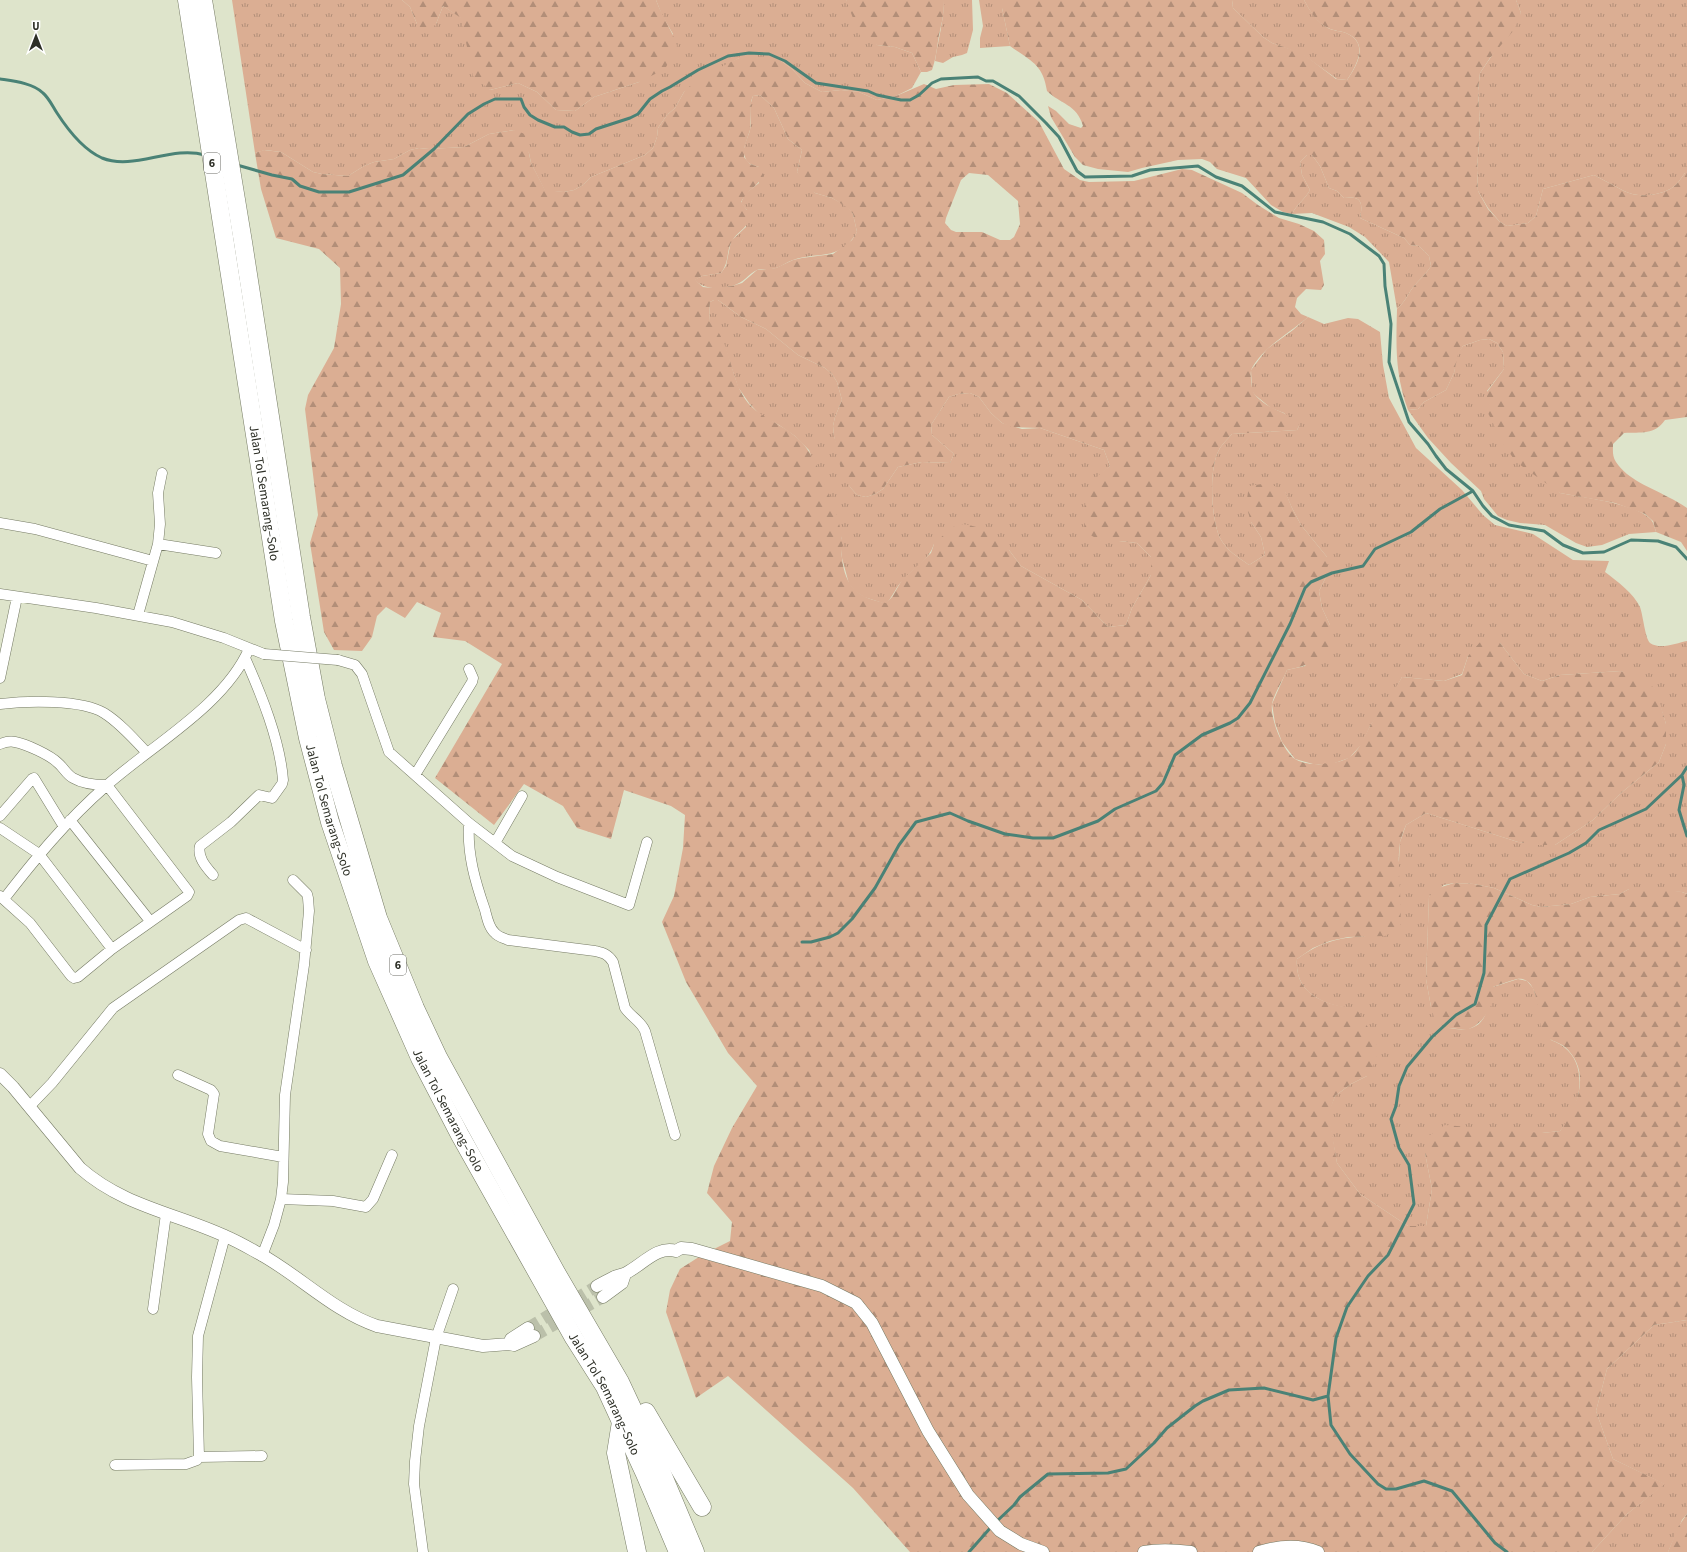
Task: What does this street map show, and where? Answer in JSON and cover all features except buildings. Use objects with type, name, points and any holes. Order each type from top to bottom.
[{"type":"highway","name":"Jalan Tol Semarang–Solo","points":[[187,0],[226,244],[237,326],[248,383],[292,663],[316,770],[330,822],[361,918],[396,1007],[446,1107],[574,1338],[605,1387],[645,1474],[678,1552]]},
{"type":"highway","name":"Jalan Tol Semarang–Solo","points":[[203,0],[301,617],[316,699],[332,766],[378,918],[415,1008],[438,1057],[556,1274],[598,1344],[634,1411],[695,1552]]},
{"type":"highway","points":[[598,1344],[624,1375],[702,1507]]},
{"type":"highway","points":[[621,1422],[616,1453],[637,1552]]},
{"type":"street","points":[[138,615],[158,544],[160,524],[158,493],[162,473]]},
{"type":"street","points":[[0,523],[35,529],[153,561]]},
{"type":"street","points":[[158,544],[216,553]]},
{"type":"street","points":[[0,594],[138,615],[172,622],[224,638],[247,653],[338,660],[356,665],[362,674],[387,748],[394,756],[469,823],[512,856],[557,878],[629,905],[647,842]]},
{"type":"street","points":[[0,678],[17,597]]},
{"type":"street","points":[[0,744],[16,742],[52,758],[73,778],[95,784],[107,785],[188,890],[188,895],[112,949],[78,977],[73,977],[30,923],[2,897],[67,823],[107,785],[189,720],[222,689],[236,673],[247,653]]},
{"type":"street","points":[[213,875],[202,861],[198,852],[200,846],[231,822],[260,795],[272,798],[282,784],[283,780],[279,754],[247,653]]},
{"type":"street","points":[[415,775],[472,682],[473,678],[469,670]]},
{"type":"street","points":[[0,704],[37,703],[76,704],[88,706],[105,714],[147,753]]},
{"type":"street","points":[[0,816],[34,778],[67,823],[150,921]]},
{"type":"street","points":[[495,843],[522,796]]},
{"type":"street","points":[[469,823],[468,842],[474,878],[488,922],[494,932],[501,938],[508,940],[595,951],[607,954],[613,962],[625,1008],[629,1014],[642,1025],[645,1031],[675,1135]]},
{"type":"street","points":[[0,828],[39,854],[112,949]]},
{"type":"street","points":[[262,1256],[274,1225],[281,1198],[285,1095],[306,950],[308,898],[304,890],[293,880]]},
{"type":"street","points":[[29,1107],[52,1083],[113,1008],[239,920],[246,918],[306,950]]},
{"type":"street","points":[[0,1074],[13,1087],[80,1168],[92,1179],[122,1197],[225,1236],[262,1256],[328,1301],[365,1322],[436,1338],[483,1346],[509,1344],[511,1339],[531,1332]]},
{"type":"street","points":[[178,1075],[211,1090],[214,1094],[208,1134],[211,1141],[220,1146],[283,1157]]},
{"type":"street","points":[[281,1198],[333,1201],[366,1207],[370,1205],[392,1155]]},
{"type":"street","points":[[153,1309],[166,1214]]},
{"type":"street","points":[[115,1465],[186,1464],[197,1460],[200,1456],[197,1377],[198,1336],[225,1236]]},
{"type":"street","points":[[600,1292],[616,1276],[625,1274],[641,1262],[668,1248],[676,1251],[680,1248],[723,1258],[822,1286],[856,1303],[872,1323],[928,1431],[968,1495],[1000,1531],[1021,1544],[1043,1552]]},
{"type":"street","points":[[423,1552],[415,1491],[415,1461],[419,1426],[436,1338],[453,1289]]},
{"type":"street","points":[[200,1456],[262,1456]]},
{"type":"street","points":[[1259,1552],[1285,1547],[1302,1548],[1318,1552]]},
{"type":"street","points":[[1144,1552],[1176,1550],[1191,1552]]},
{"type":"green space","points":[[232,0],[402,0],[410,7],[417,24],[436,24],[443,6],[462,18],[467,41],[490,90],[518,83],[537,92],[556,110],[575,111],[594,97],[639,82],[673,34],[662,15],[656,0],[846,0],[877,45],[895,47],[912,53],[921,72],[912,88],[896,96],[877,100],[859,92],[841,90],[822,92],[805,83],[792,69],[777,58],[739,58],[684,92],[675,108],[667,115],[658,128],[657,137],[653,148],[645,155],[591,177],[583,185],[574,190],[564,192],[545,191],[531,163],[529,153],[514,130],[489,134],[464,147],[429,149],[419,148],[410,150],[394,159],[374,162],[364,166],[348,176],[322,174],[313,172],[281,152],[265,150],[255,153]]},
{"type":"green space","points":[[402,0],[656,0],[677,46],[665,69],[639,82],[594,97],[575,111],[556,110],[537,92],[518,83],[490,90],[473,76],[461,18],[443,6],[436,24],[426,34],[417,24],[410,7]]},
{"type":"green space","points":[[846,0],[944,0],[943,18],[932,70],[921,72],[912,53],[895,47],[877,45],[860,36]]},
{"type":"green space","points":[[944,0],[972,0],[973,30],[967,53],[953,57],[943,63],[935,61],[942,23]]},
{"type":"green space","points":[[979,0],[1002,0],[1002,8],[1010,46],[980,48],[980,38],[983,26]]},
{"type":"green space","points":[[1002,0],[1232,0],[1233,8],[1263,37],[1272,43],[1302,53],[1336,79],[1347,80],[1357,62],[1360,49],[1358,43],[1353,37],[1346,33],[1330,29],[1320,23],[1304,0],[1516,0],[1521,13],[1514,30],[1490,58],[1480,73],[1478,91],[1480,127],[1477,170],[1478,191],[1488,209],[1500,222],[1507,226],[1528,223],[1536,216],[1543,189],[1594,175],[1629,193],[1635,195],[1649,195],[1668,190],[1675,186],[1685,173],[1687,173],[1687,417],[1665,420],[1657,428],[1647,432],[1624,433],[1613,444],[1613,451],[1616,462],[1627,474],[1687,508],[1687,551],[1681,542],[1656,532],[1653,521],[1645,514],[1615,503],[1560,493],[1516,462],[1504,445],[1487,411],[1487,392],[1504,369],[1503,352],[1497,343],[1489,339],[1480,340],[1463,346],[1458,354],[1454,373],[1446,390],[1424,402],[1418,409],[1408,410],[1401,384],[1397,360],[1397,309],[1431,266],[1429,256],[1419,246],[1410,245],[1404,238],[1360,218],[1360,201],[1350,197],[1344,198],[1337,191],[1329,188],[1320,166],[1312,155],[1307,155],[1300,162],[1302,175],[1310,190],[1292,214],[1283,212],[1271,205],[1246,178],[1217,169],[1210,162],[1202,159],[1178,160],[1128,172],[1098,169],[1083,165],[1075,157],[1051,117],[1048,106],[1056,111],[1069,124],[1081,128],[1083,126],[1080,119],[1077,113],[1068,105],[1047,91],[1042,75],[1035,64],[1010,46],[1002,8]]},
{"type":"green space","points":[[1232,0],[1304,0],[1320,23],[1332,30],[1346,33],[1353,37],[1358,43],[1359,55],[1357,62],[1347,80],[1337,79],[1302,54],[1272,43],[1263,37],[1233,8]]},
{"type":"green space","points":[[1516,0],[1687,0],[1687,173],[1685,173],[1675,186],[1656,194],[1635,195],[1624,191],[1594,175],[1543,189],[1536,216],[1528,223],[1507,226],[1500,222],[1488,208],[1478,191],[1477,170],[1480,127],[1478,91],[1480,73],[1521,13]]},
{"type":"green space","points":[[739,58],[777,58],[792,69],[805,83],[822,92],[841,90],[859,92],[877,100],[896,96],[924,84],[936,89],[954,85],[989,84],[1007,93],[1039,122],[1064,169],[1080,180],[1089,182],[1134,181],[1182,169],[1192,170],[1242,193],[1279,218],[1299,224],[1314,231],[1324,240],[1325,254],[1320,261],[1324,285],[1321,290],[1306,289],[1297,298],[1295,307],[1301,314],[1308,317],[1270,346],[1257,360],[1251,371],[1252,388],[1257,397],[1268,406],[1289,415],[1298,421],[1299,426],[1297,430],[1232,434],[1221,446],[1216,457],[1212,480],[1213,506],[1220,538],[1229,550],[1249,565],[1265,555],[1261,537],[1251,522],[1246,505],[1249,486],[1268,483],[1285,491],[1301,525],[1327,557],[1327,575],[1319,591],[1322,608],[1330,625],[1332,643],[1318,659],[1313,662],[1287,670],[1272,704],[1273,717],[1278,734],[1290,755],[1295,759],[1300,762],[1329,764],[1348,758],[1359,748],[1370,726],[1402,677],[1444,681],[1462,675],[1468,656],[1481,641],[1500,643],[1524,674],[1542,681],[1560,675],[1621,671],[1639,678],[1656,689],[1666,724],[1666,744],[1659,762],[1621,793],[1593,820],[1555,845],[1536,845],[1518,842],[1426,813],[1406,825],[1400,841],[1400,927],[1385,936],[1348,937],[1330,941],[1313,948],[1297,959],[1297,971],[1301,982],[1307,990],[1314,996],[1334,1005],[1356,1008],[1377,1042],[1376,1060],[1367,1076],[1351,1084],[1335,1096],[1329,1114],[1337,1163],[1360,1194],[1408,1226],[1426,1226],[1432,1189],[1425,1153],[1430,1135],[1445,1125],[1542,1133],[1560,1131],[1577,1100],[1580,1078],[1578,1067],[1573,1057],[1565,1047],[1547,1037],[1543,1032],[1534,991],[1530,984],[1525,980],[1517,979],[1493,987],[1496,996],[1487,1013],[1475,1026],[1467,1030],[1449,1028],[1440,1024],[1434,1017],[1426,979],[1429,897],[1435,889],[1454,883],[1474,884],[1494,888],[1532,905],[1541,907],[1571,904],[1590,897],[1620,894],[1629,889],[1662,889],[1687,894],[1687,1320],[1654,1325],[1607,1369],[1596,1411],[1613,1459],[1665,1484],[1627,1514],[1592,1552],[910,1552],[853,1488],[728,1376],[696,1398],[666,1312],[670,1290],[680,1269],[702,1255],[730,1241],[732,1222],[707,1193],[714,1166],[732,1128],[757,1086],[728,1053],[686,982],[662,922],[674,896],[683,848],[685,815],[671,806],[624,790],[611,839],[577,828],[563,806],[524,784],[494,825],[435,778],[502,664],[465,641],[433,637],[441,613],[417,602],[405,618],[386,607],[377,616],[372,637],[362,651],[334,650],[324,632],[310,543],[318,515],[305,409],[308,395],[334,348],[341,304],[340,268],[319,249],[276,238],[261,189],[255,153],[264,150],[281,152],[313,172],[348,176],[364,166],[374,162],[394,159],[410,150],[419,148],[429,149],[464,147],[489,134],[514,130],[525,134],[531,163],[545,190],[564,192],[574,190],[583,185],[591,177],[645,155],[653,148],[657,137],[658,128],[667,115],[675,108],[684,92],[707,74]],"holes":[[[760,95],[774,108],[788,139],[802,150],[797,172],[807,188],[815,193],[832,198],[848,208],[853,214],[857,232],[852,240],[833,254],[802,258],[793,260],[776,268],[757,270],[742,283],[732,286],[712,288],[703,287],[695,280],[702,276],[721,273],[724,269],[730,244],[736,235],[746,226],[750,219],[747,210],[741,202],[746,194],[764,175],[759,167],[750,164],[744,157],[744,148],[750,130],[751,101],[753,96]],[[969,173],[988,175],[1018,201],[1020,224],[1014,237],[1010,240],[1000,240],[982,232],[956,232],[951,230],[945,223],[961,180]],[[718,300],[741,317],[766,329],[798,355],[825,368],[832,374],[837,382],[842,400],[833,426],[841,470],[850,487],[857,495],[866,497],[883,489],[898,467],[922,462],[950,463],[954,454],[932,435],[931,425],[949,397],[958,394],[970,393],[979,397],[991,413],[1002,423],[1011,427],[1040,428],[1104,450],[1110,466],[1095,479],[1086,498],[1084,512],[1085,532],[1101,541],[1137,543],[1151,557],[1151,575],[1132,608],[1126,625],[1108,627],[1082,600],[1021,566],[1009,550],[987,530],[969,525],[960,524],[951,528],[934,544],[931,553],[902,580],[892,597],[886,603],[868,598],[855,590],[846,577],[842,558],[841,531],[833,504],[813,458],[795,436],[759,413],[748,403],[742,394],[722,339],[709,321],[710,302]]]},
{"type":"green space","points":[[760,95],[774,108],[788,139],[802,150],[797,172],[815,193],[832,198],[848,207],[853,214],[857,232],[843,248],[836,252],[802,257],[774,269],[757,270],[736,285],[721,288],[703,286],[694,280],[702,276],[721,273],[726,266],[731,241],[746,227],[747,210],[741,203],[745,194],[759,183],[759,167],[750,164],[747,161],[744,151],[750,130],[750,109],[753,96]]},
{"type":"green space","points":[[1307,155],[1312,155],[1320,166],[1329,188],[1337,191],[1344,198],[1350,197],[1360,201],[1360,218],[1404,238],[1410,245],[1419,246],[1429,256],[1431,266],[1397,309],[1389,262],[1365,237],[1349,227],[1312,213],[1292,214],[1310,190],[1302,175],[1300,162]]},
{"type":"green space","points":[[718,300],[741,317],[766,329],[798,355],[825,368],[832,374],[837,382],[842,400],[833,426],[834,436],[850,487],[857,495],[866,497],[883,489],[898,467],[922,462],[950,463],[954,454],[932,435],[931,425],[949,397],[958,394],[970,393],[979,397],[991,413],[1002,423],[1022,429],[1040,428],[1104,450],[1110,466],[1096,479],[1101,541],[1137,543],[1151,557],[1151,575],[1132,608],[1126,625],[1108,627],[1082,600],[1021,566],[1009,550],[934,544],[929,555],[907,576],[886,604],[864,597],[855,591],[849,584],[842,558],[842,539],[809,450],[795,436],[779,425],[762,417],[749,403],[738,387],[726,350],[709,322],[710,302]]},
{"type":"green space","points":[[1308,317],[1324,324],[1348,318],[1358,319],[1380,332],[1383,365],[1389,398],[1416,448],[1462,490],[1483,515],[1495,525],[1533,534],[1573,560],[1609,561],[1605,572],[1615,579],[1634,597],[1640,607],[1650,643],[1663,646],[1687,641],[1687,894],[1682,892],[1629,889],[1620,894],[1590,897],[1571,904],[1541,907],[1532,905],[1494,888],[1474,884],[1454,883],[1444,885],[1429,897],[1426,979],[1431,1007],[1449,1028],[1470,1028],[1482,1021],[1486,1014],[1493,987],[1518,979],[1527,981],[1533,988],[1551,1040],[1563,1046],[1571,1054],[1576,1062],[1580,1080],[1578,1098],[1575,1107],[1569,1119],[1560,1131],[1524,1133],[1425,1153],[1432,1189],[1426,1226],[1408,1226],[1360,1194],[1337,1163],[1328,1114],[1335,1096],[1351,1084],[1367,1076],[1356,1009],[1334,1005],[1314,996],[1301,982],[1297,971],[1297,959],[1329,942],[1346,938],[1366,936],[1399,860],[1400,842],[1406,825],[1426,813],[1518,842],[1555,845],[1593,820],[1621,793],[1659,762],[1666,744],[1666,724],[1655,689],[1621,671],[1560,675],[1542,681],[1524,674],[1500,643],[1468,656],[1462,674],[1444,681],[1402,677],[1393,694],[1370,726],[1362,744],[1349,758],[1332,764],[1313,764],[1295,759],[1282,742],[1275,723],[1272,704],[1287,670],[1305,666],[1330,625],[1322,608],[1319,591],[1327,575],[1327,557],[1301,525],[1285,492],[1251,522],[1261,537],[1265,555],[1249,565],[1229,550],[1220,538],[1213,506],[1212,480],[1216,457],[1221,446],[1232,434],[1297,430],[1299,426],[1284,413],[1271,408],[1255,395],[1252,391],[1251,370],[1267,349]]},
{"type":"green space","points":[[1489,339],[1497,343],[1503,352],[1504,369],[1487,391],[1560,493],[1609,502],[1636,510],[1652,521],[1656,532],[1629,534],[1602,545],[1587,547],[1576,543],[1545,525],[1520,523],[1507,520],[1498,516],[1484,499],[1481,491],[1451,463],[1428,438],[1408,410],[1418,409],[1424,402],[1446,390],[1454,373],[1457,354],[1463,346],[1480,340]]},
{"type":"green space","points":[[1687,1320],[1687,1514],[1682,1520],[1668,1552],[1592,1552],[1627,1514],[1664,1484],[1613,1459],[1596,1411],[1607,1369],[1654,1325]]},
{"type":"green space","points":[[1687,1514],[1687,1552],[1668,1552],[1678,1527]]},
{"type":"waterway","points":[[237,165],[292,179],[300,186],[319,192],[349,192],[403,175],[434,149],[468,114],[495,99],[521,99],[524,107],[530,115],[538,120],[555,127],[564,127],[580,135],[589,134],[596,129],[638,114],[650,99],[698,70],[728,56],[749,53],[769,54],[785,61],[816,83],[868,91],[877,95],[901,100],[910,100],[919,95],[932,83],[941,79],[978,77],[986,81],[993,81],[1019,96],[1046,123],[1059,137],[1077,171],[1085,177],[1132,176],[1150,170],[1198,166],[1216,177],[1242,186],[1275,212],[1323,222],[1350,234],[1379,256],[1384,264],[1385,286],[1391,324],[1389,362],[1409,422],[1428,444],[1446,469],[1473,491],[1492,516],[1509,525],[1544,531],[1563,545],[1583,553],[1604,552],[1631,540],[1658,541],[1676,547],[1687,559]]},
{"type":"waterway","points":[[0,79],[23,83],[34,87],[43,93],[71,133],[89,150],[102,158],[127,162],[179,153],[205,155]]},
{"type":"waterway","points":[[802,942],[811,942],[830,937],[838,933],[852,919],[875,888],[899,845],[916,822],[950,813],[1005,834],[1033,838],[1053,838],[1098,821],[1115,809],[1156,791],[1163,783],[1175,755],[1202,735],[1238,718],[1250,703],[1290,624],[1305,588],[1311,582],[1332,573],[1363,566],[1375,549],[1411,532],[1440,509],[1473,491]]},
{"type":"waterway","points":[[1507,1552],[1495,1543],[1452,1491],[1424,1481],[1396,1489],[1386,1489],[1378,1484],[1350,1454],[1331,1425],[1328,1396],[1336,1338],[1347,1307],[1368,1276],[1388,1255],[1414,1204],[1409,1165],[1399,1148],[1391,1119],[1396,1106],[1399,1086],[1407,1067],[1432,1037],[1456,1015],[1475,1004],[1484,973],[1486,925],[1510,879],[1569,853],[1586,843],[1599,830],[1646,809],[1682,775],[1687,767]]},
{"type":"waterway","points":[[1682,775],[1684,785],[1679,810],[1687,836]]},
{"type":"waterway","points":[[996,1522],[1014,1505],[1020,1497],[1048,1474],[1108,1473],[1126,1469],[1154,1443],[1167,1428],[1195,1406],[1229,1390],[1264,1388],[1313,1400],[1328,1396]]},
{"type":"waterway","points":[[969,1552],[992,1526]]},
{"type":"tunnel","points":[[528,1328],[597,1286]]},
{"type":"tunnel","points":[[534,1336],[603,1297]]}]
